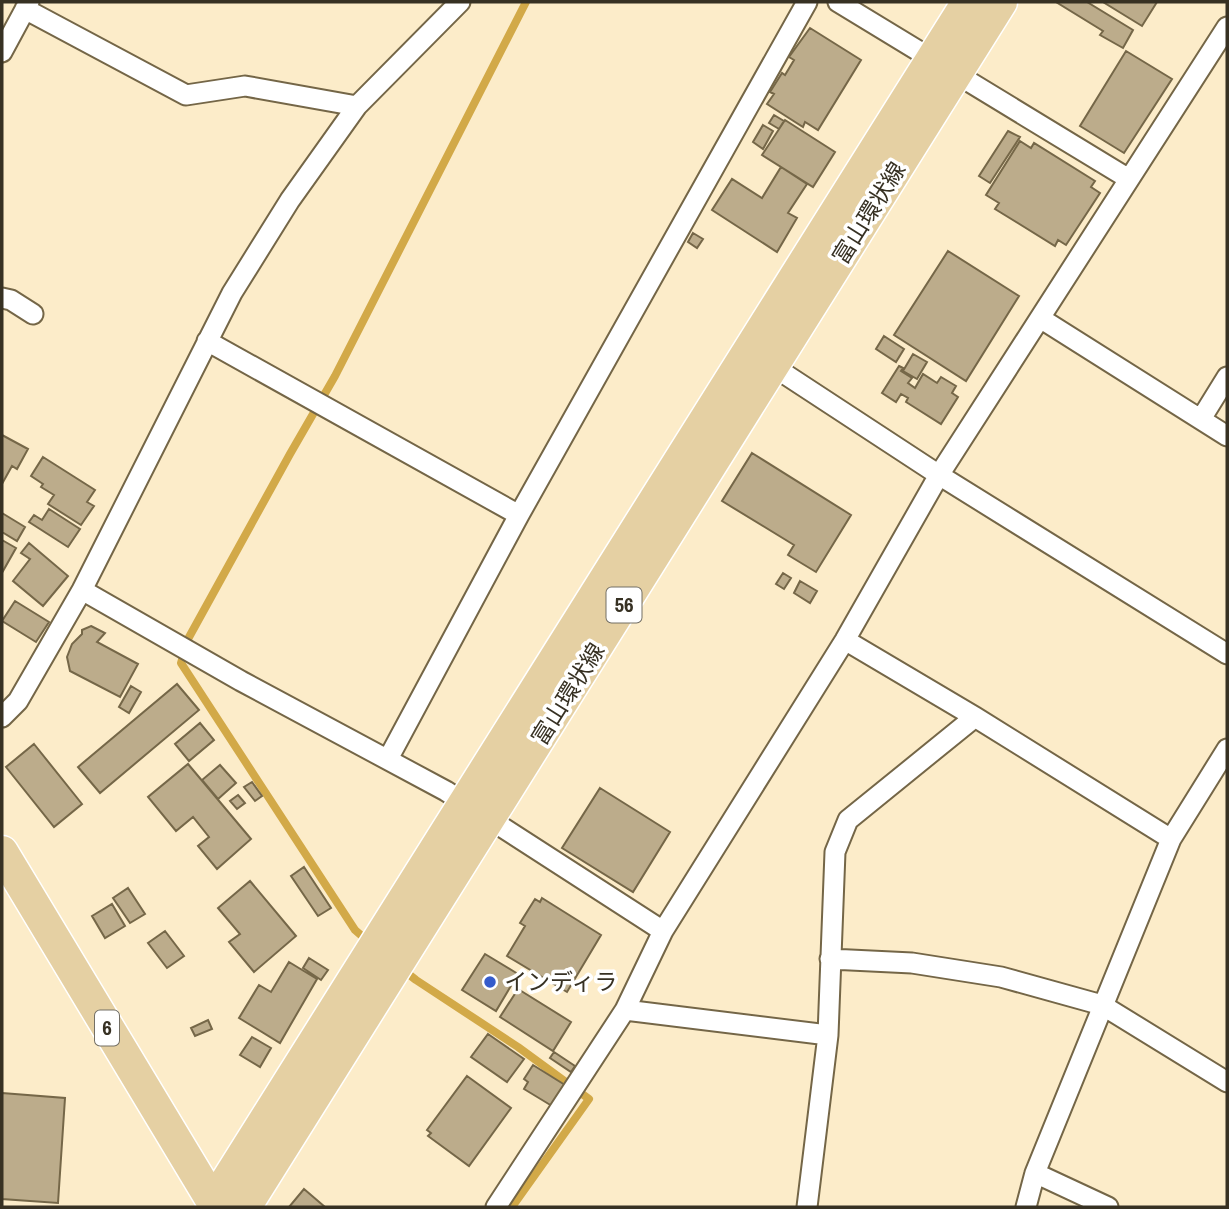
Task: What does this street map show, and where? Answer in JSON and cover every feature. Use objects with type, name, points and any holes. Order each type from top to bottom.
[{"type":"main road","name":"富山環状線","points":[[944,66],[968,2]]},
{"type":"main road","name":"富山環状線","points":[[215,1205],[477,810],[944,66],[1001,2]]},
{"type":"main road","name":"富山環状線","points":[[245,1207],[477,810]]},
{"type":"main road","name":"6","points":[[2,852],[215,1205]]},
{"type":"street","points":[[2,717],[18,701],[82,590],[232,293],[290,200],[357,106],[460,2]]},
{"type":"street","points":[[388,759],[519,515],[807,2]]},
{"type":"street","points":[[838,2],[1129,179]]},
{"type":"street","points":[[2,52],[27,5],[186,95],[245,86],[357,106]]},
{"type":"street","points":[[496,1207],[625,1010],[663,931],[845,640],[939,475],[1227,27]]},
{"type":"street","points":[[2,298],[11,300],[33,314]]},
{"type":"street","points":[[1040,318],[1227,436]]},
{"type":"street","points":[[207,341],[519,515]]},
{"type":"street","points":[[761,359],[939,475],[1227,654]]},
{"type":"street","points":[[1201,419],[1227,377]]},
{"type":"street","points":[[82,590],[241,681],[477,810],[663,931]]},
{"type":"street","points":[[845,640],[1171,839]]},
{"type":"street","points":[[807,1207],[828,1035],[835,852],[848,820],[975,717]]},
{"type":"street","points":[[1026,1207],[1035,1173],[1171,839],[1227,749]]},
{"type":"street","points":[[830,959],[912,963],[1001,977],[1102,1005],[1227,1082]]},
{"type":"street","points":[[625,1010],[828,1035]]},
{"type":"street","points":[[1035,1173],[1108,1207]]},
{"type":"building","points":[[1056,2],[1087,2],[1133,30],[1123,48],[1100,35],[1103,31]]},
{"type":"building","points":[[1103,2],[1157,2],[1142,26]]},
{"type":"building","points":[[810,28],[861,60],[818,130],[805,122],[803,127],[767,104],[774,94],[770,92],[794,60],[789,57]]},
{"type":"building","points":[[1126,51],[1172,79],[1124,153],[1080,126]]},
{"type":"building","points":[[774,115],[784,121],[779,129],[769,123]]},
{"type":"building","points":[[785,120],[835,152],[813,187],[762,155]]},
{"type":"building","points":[[763,125],[773,131],[763,149],[753,142]]},
{"type":"building","points":[[1008,131],[1020,137],[990,183],[979,176]]},
{"type":"building","points":[[1020,141],[1031,148],[1034,143],[1095,181],[1091,187],[1100,193],[1066,245],[1058,240],[1055,246],[995,209],[999,203],[986,195]]},
{"type":"building","points":[[781,167],[807,184],[788,213],[797,218],[777,252],[712,210],[732,179],[762,198]]},
{"type":"building","points":[[693,233],[703,239],[697,248],[688,242]]},
{"type":"building","points":[[948,251],[1019,296],[966,381],[894,335]]},
{"type":"building","points":[[884,336],[904,349],[896,362],[876,349]]},
{"type":"building","points":[[913,354],[927,362],[917,379],[903,371]]},
{"type":"building","points":[[899,366],[903,368],[901,371],[912,378],[908,383],[915,388],[923,374],[937,383],[941,377],[956,386],[952,393],[958,397],[941,424],[906,402],[908,398],[901,394],[896,402],[882,393]]},
{"type":"building","points":[[2,435],[28,449],[17,469],[12,466],[2,484]]},
{"type":"building","points":[[752,453],[851,515],[816,572],[788,555],[794,545],[722,501]]},
{"type":"building","points":[[43,457],[95,490],[87,502],[94,506],[81,525],[48,504],[54,495],[41,487],[43,484],[31,476]]},
{"type":"building","points":[[49,509],[80,529],[68,547],[29,522],[34,515],[42,520]]},
{"type":"building","points":[[2,513],[25,527],[17,541],[2,532]]},
{"type":"building","points":[[2,540],[16,548],[3,571],[2,570]]},
{"type":"building","points":[[29,543],[68,576],[43,606],[13,581],[30,559],[21,553]]},
{"type":"building","points":[[783,573],[791,578],[784,589],[776,584]]},
{"type":"building","points":[[800,581],[817,591],[810,603],[794,593]]},
{"type":"building","points":[[15,601],[49,622],[36,642],[2,621]]},
{"type":"building","points":[[91,626],[105,633],[97,642],[138,664],[120,697],[70,671],[67,657],[72,644],[82,634],[82,630]]},
{"type":"building","points":[[177,684],[199,710],[100,793],[78,767]]},
{"type":"building","points":[[131,686],[141,692],[129,713],[119,707]]},
{"type":"building","points":[[200,723],[214,740],[189,761],[175,744]]},
{"type":"building","points":[[34,744],[82,804],[54,827],[6,767]]},
{"type":"building","points":[[188,764],[251,839],[217,869],[198,846],[209,837],[193,817],[176,831],[148,797]]},
{"type":"building","points":[[220,765],[236,783],[218,799],[202,780]]},
{"type":"building","points":[[252,782],[262,796],[255,801],[244,787]]},
{"type":"building","points":[[600,788],[670,832],[633,892],[562,848]]},
{"type":"building","points":[[238,795],[245,803],[237,809],[230,801]]},
{"type":"building","points":[[304,867],[331,908],[318,916],[291,876]]},
{"type":"building","points":[[250,881],[296,936],[254,972],[229,942],[240,934],[218,908]]},
{"type":"building","points":[[128,888],[145,914],[130,923],[113,898]]},
{"type":"building","points":[[542,898],[601,935],[567,992],[507,956],[525,926],[520,923],[535,899],[540,902]]},
{"type":"building","points":[[112,904],[125,926],[105,938],[92,916]]},
{"type":"building","points":[[165,931],[184,956],[167,968],[148,943]]},
{"type":"building","name":"インディラ","points":[[485,954],[518,974],[496,1011],[462,990]]},
{"type":"building","points":[[309,958],[328,970],[321,980],[303,968]]},
{"type":"building","points":[[289,962],[317,979],[280,1043],[239,1018],[259,985],[271,992]]},
{"type":"building","points":[[518,989],[571,1022],[553,1051],[500,1017]]},
{"type":"building","points":[[208,1020],[212,1029],[195,1036],[191,1028]]},
{"type":"building","points":[[488,1034],[524,1059],[507,1082],[471,1057]]},
{"type":"building","points":[[252,1037],[271,1048],[260,1067],[240,1055]]},
{"type":"building","points":[[554,1052],[575,1066],[571,1072],[550,1058]]},
{"type":"building","points":[[533,1065],[565,1085],[552,1106],[524,1089],[528,1082],[524,1079]]},
{"type":"building","points":[[467,1076],[511,1108],[469,1166],[428,1136],[431,1133],[427,1130]]},
{"type":"building","points":[[2,1093],[65,1098],[58,1203],[2,1199]]},
{"type":"building","points":[[304,1189],[325,1207],[289,1207]]},
{"type":"waterway","points":[[370,943],[355,930],[181,663],[188,639],[335,376],[526,2]]},
{"type":"waterway","points":[[402,969],[518,1047],[589,1099],[512,1207]]},
{"type":"place","name":"インディラ","points":[[490,982]]}]
